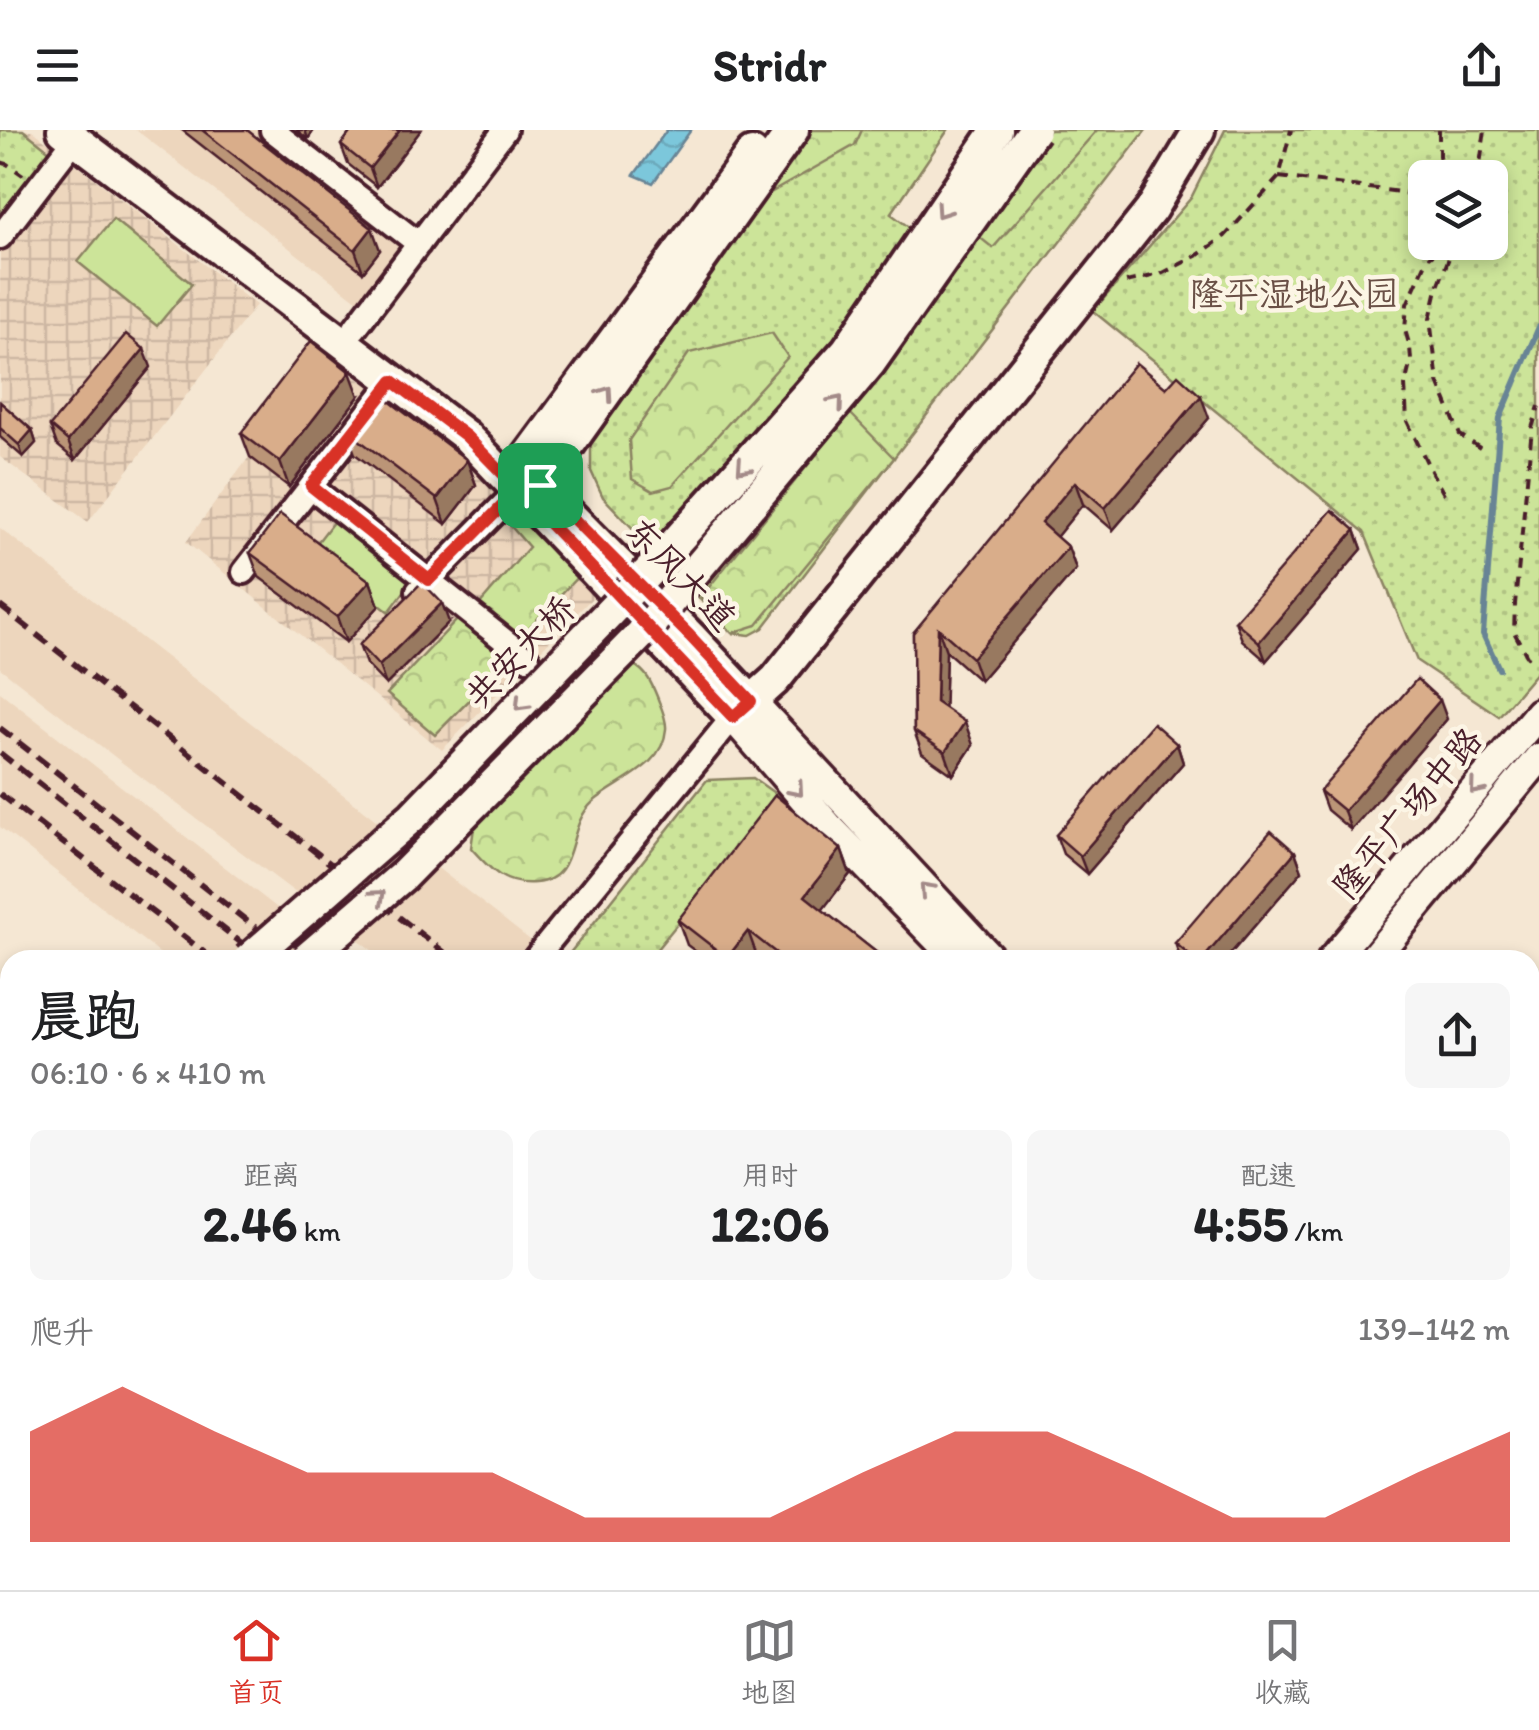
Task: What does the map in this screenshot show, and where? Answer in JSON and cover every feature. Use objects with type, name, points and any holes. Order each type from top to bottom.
[{"type":"main road","points":[[524,485],[768,130]]},
{"type":"main road","points":[[524,485],[793,130]]},
{"type":"main road","name":"共安大桥","points":[[259,950],[413,816],[657,563],[847,350],[997,130]]},
{"type":"main road","name":"共安大桥","points":[[317,950],[404,875],[650,626],[870,363],[1034,130]]},
{"type":"main road","points":[[743,704],[761,664],[1139,198],[1181,130]]},
{"type":"main road","points":[[743,704],[775,680],[1151,210],[1200,130]]},
{"type":"main road","points":[[77,133],[355,328],[474,418],[524,485]]},
{"type":"main road","points":[[77,133],[524,485],[743,704]]},
{"type":"street","points":[[272,130],[418,244]]},
{"type":"street","points":[[355,328],[505,130]]},
{"type":"street","points":[[0,236],[77,133]]},
{"type":"street","points":[[244,572],[393,381]]},
{"type":"street","points":[[404,604],[524,485]]},
{"type":"street","points":[[311,486],[528,659]]},
{"type":"street","points":[[542,950],[743,704]]},
{"type":"street","points":[[743,704],[828,826],[948,950]]},
{"type":"street","points":[[743,704],[982,950]]},
{"type":"street","name":"隆平广场中路","points":[[1340,950],[1539,714]]},
{"type":"street","name":"隆平广场中路","points":[[1380,950],[1539,758]]},
{"type":"path","points":[[1087,290],[1161,274],[1225,236],[1279,177],[1291,130]]},
{"type":"path","points":[[1439,130],[1440,160]]},
{"type":"path","points":[[1480,160],[1484,130]]},
{"type":"path","points":[[1279,177],[1408,193]]},
{"type":"path","points":[[1427,260],[1407,304],[1405,330],[1411,360],[1404,385],[1407,421],[1444,494]]},
{"type":"path","points":[[1446,260],[1430,320],[1438,382],[1460,435],[1486,452]]},
{"type":"path","points":[[1528,658],[1514,632],[1532,428],[1539,406]]},
{"type":"path","points":[[1527,480],[1539,480]]},
{"type":"shaded area","points":[[0,130],[32,130],[256,305],[88,522],[0,457]]},
{"type":"shaded area","points":[[136,130],[260,130],[403,240],[358,301]]},
{"type":"shaded area","points":[[324,356],[467,452],[600,590],[442,750],[186,542]]},
{"type":"shaded area","points":[[0,528],[543,950],[372,950],[0,668]]},
{"type":"shaded area","points":[[0,692],[331,950],[155,950],[0,827]]},
{"type":"green space","points":[[0,130],[23,130],[51,152],[0,216]]},
{"type":"green space","points":[[807,130],[948,130],[891,214],[955,261],[1043,130],[1146,130],[763,628],[750,635],[732,633],[603,497],[591,471],[591,439]]},
{"type":"green space","points":[[809,130],[862,130],[855,145],[765,196]]},
{"type":"green space","points":[[1049,130],[1097,130],[993,248],[978,236]]},
{"type":"green space","name":"隆平湿地公园","points":[[1225,130],[1539,130],[1539,669],[1499,716],[1417,661],[1364,532],[1093,311],[1191,198]]},
{"type":"green space","points":[[113,219],[192,284],[157,326],[78,262]]},
{"type":"green space","points":[[772,333],[788,357],[672,486],[653,491],[632,479],[629,440],[689,353]]},
{"type":"green space","points":[[850,413],[894,458],[757,625],[732,633],[701,597]]},
{"type":"green space","points":[[515,503],[583,571],[521,636],[479,605],[529,547],[502,516]]},
{"type":"green space","points":[[337,517],[415,577],[389,612],[310,552]]},
{"type":"green space","points":[[458,619],[508,661],[435,735],[387,694]]},
{"type":"green space","points":[[632,664],[648,678],[665,718],[666,729],[657,754],[593,802],[578,825],[559,872],[535,883],[506,879],[471,848],[475,821]]},
{"type":"green space","points":[[753,778],[780,797],[656,950],[572,950],[707,780]]},
{"type":"water","points":[[667,130],[691,130],[653,183],[634,175]]},
{"type":"building","points":[[202,130],[247,130],[372,228],[355,250]]},
{"type":"building","points":[[352,130],[400,130],[370,168],[341,145]]},
{"type":"building","points":[[126,334],[144,349],[68,441],[50,426]]},
{"type":"building","points":[[311,341],[350,372],[280,462],[241,433]]},
{"type":"building","points":[[1136,363],[1166,388],[1178,375],[1201,396],[1105,508],[1075,482],[1041,523],[1068,547],[972,658],[938,628],[936,702],[965,722],[945,752],[914,731],[913,633]]},
{"type":"building","points":[[376,391],[467,460],[437,499],[346,430]]},
{"type":"building","points":[[0,402],[32,430],[19,445],[0,428]]},
{"type":"building","points":[[1332,510],[1355,530],[1259,642],[1235,621]]},
{"type":"building","points":[[280,514],[370,581],[337,617],[250,553]]},
{"type":"building","points":[[422,582],[442,603],[379,666],[359,645]]},
{"type":"building","points":[[1417,679],[1440,700],[1344,811],[1320,791]]},
{"type":"building","points":[[1153,723],[1177,744],[1080,856],[1056,835]]},
{"type":"building","points":[[775,795],[841,849],[805,896],[873,950],[772,950],[748,931],[733,950],[717,950],[678,920]]},
{"type":"building","points":[[1271,831],[1295,852],[1211,950],[1183,950],[1175,943]]},
{"type":"waterway","points":[[1499,669],[1483,634],[1500,418],[1539,327]]},
{"type":"railway","points":[[0,606],[441,950]]},
{"type":"railway","points":[[0,728],[284,950]]},
{"type":"railway","points":[[0,753],[250,950]]},
{"type":"railway","points":[[0,794],[201,950]]},
{"type":"route","points":[[393,381],[466,436],[510,481],[521,466],[540,485],[751,701],[733,717],[518,490],[429,580],[311,486],[393,381]]}]
